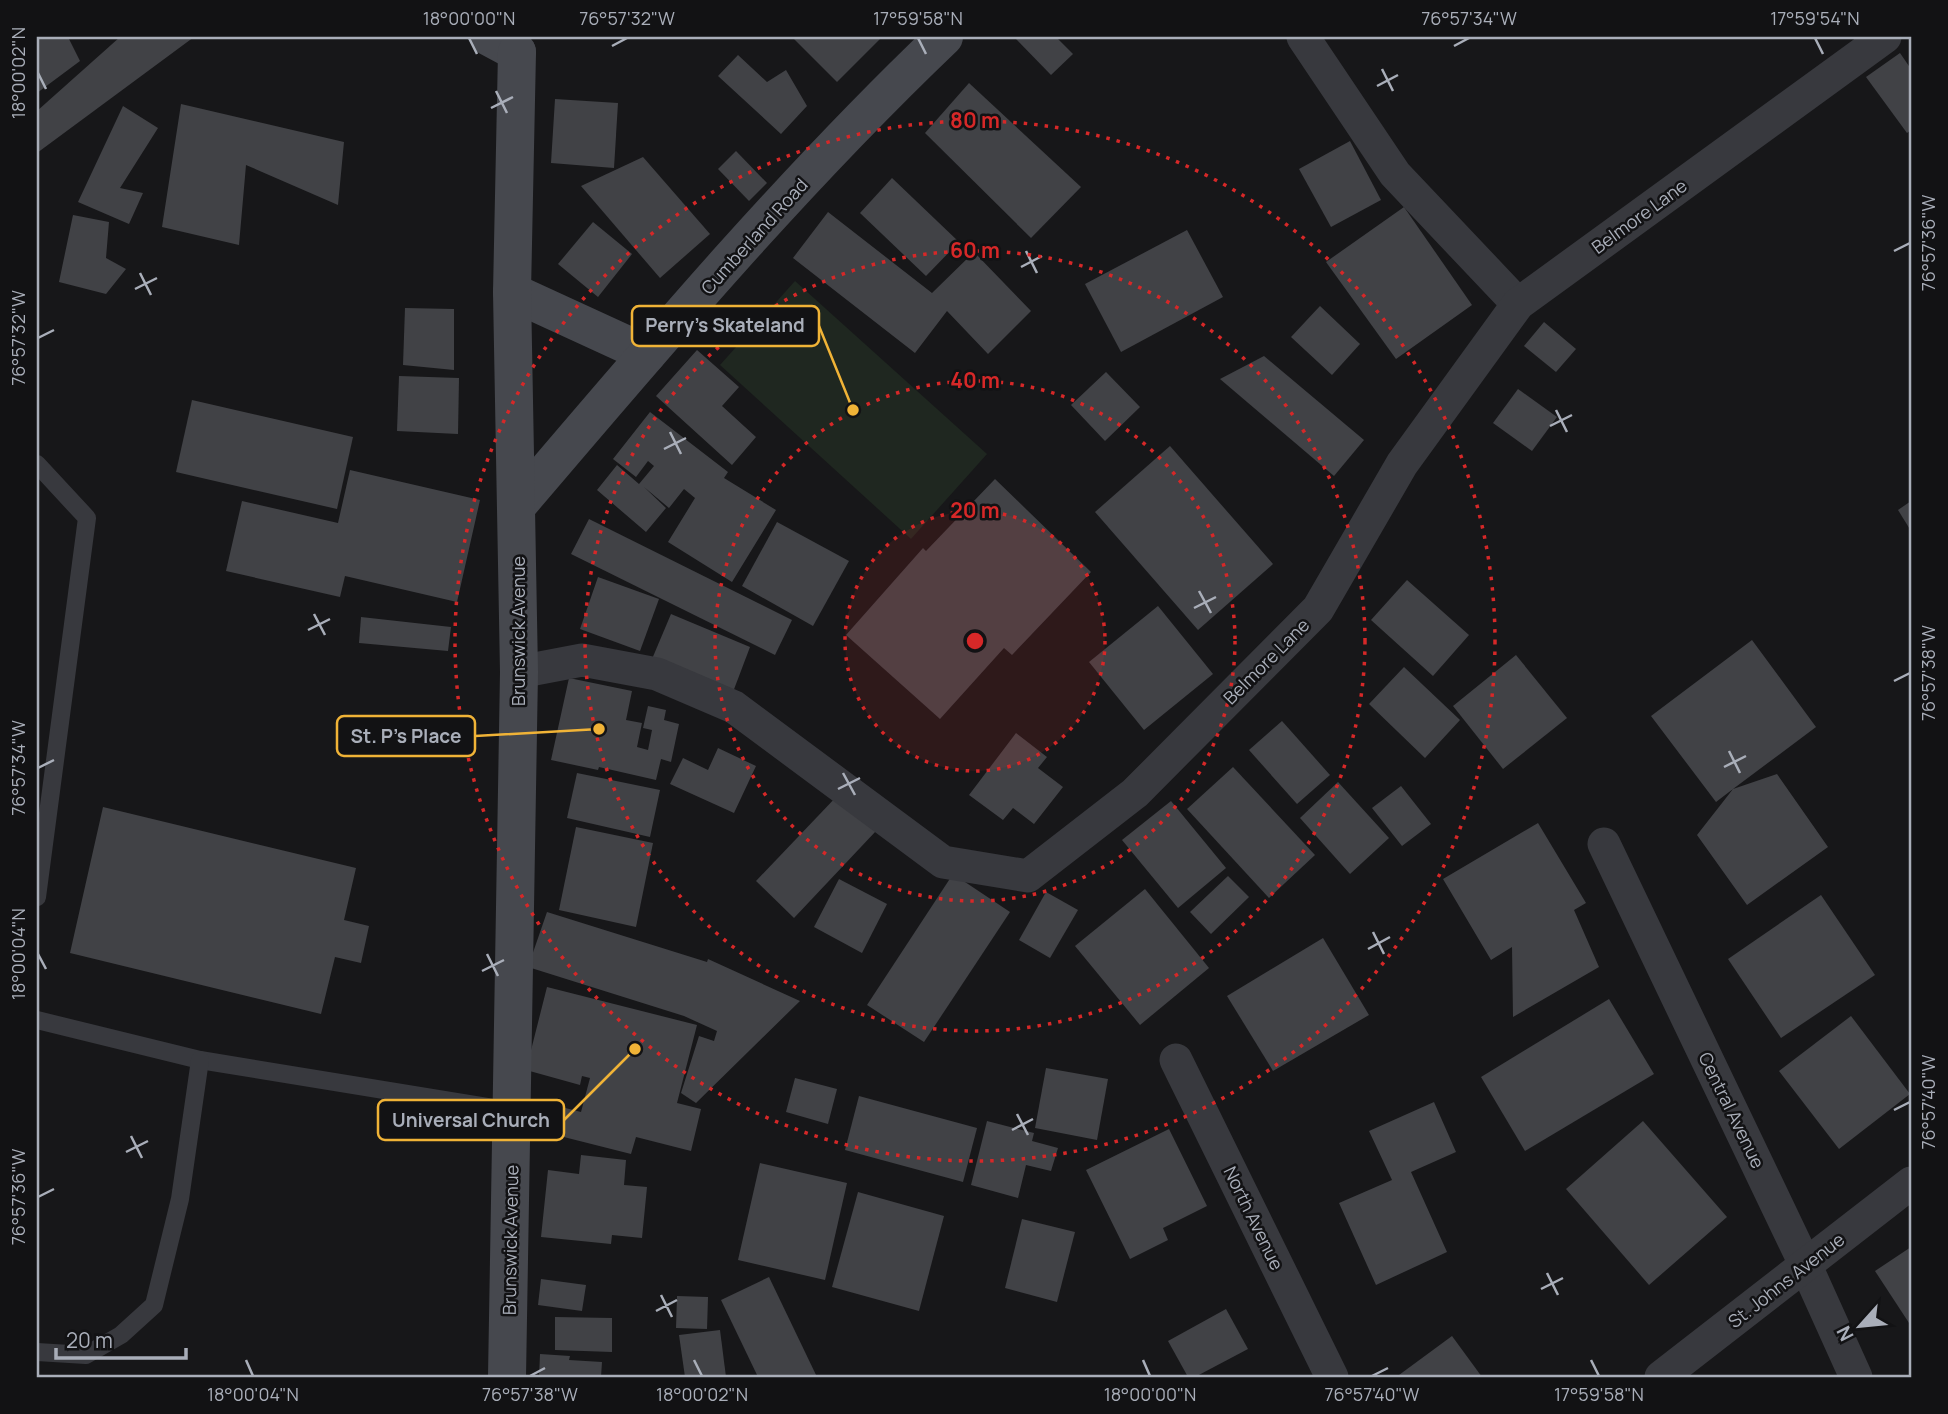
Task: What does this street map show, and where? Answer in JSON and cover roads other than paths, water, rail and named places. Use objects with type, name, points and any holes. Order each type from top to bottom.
[{"type":"main road","name":"Cumberland Road","points":[[517,506],[647,354],[873,105],[944,37]]},
{"type":"main road","name":"Brunswick Avenue","points":[[507,1377],[519,673],[512,292],[511,42]]},
{"type":"main road","points":[[512,292],[647,354]]},
{"type":"street","points":[[1303,37],[1395,174],[1518,304]]},
{"type":"street","name":"Belmore Lane","points":[[519,673],[582,660],[657,674],[734,706],[943,862],[1028,877],[1135,793],[1318,609],[1402,464],[1518,304],[1885,37]]},
{"type":"street","name":"Central Avenue","points":[[1605,844],[1856,1377]]},
{"type":"street","name":"North Avenue","points":[[1176,1060],[1332,1377]]},
{"type":"street","name":"St. Johns Avenue","points":[[1661,1377],[1911,1183]]},
{"type":"lane","points":[[37,464],[87,518],[37,897]]},
{"type":"lane","points":[[37,1020],[200,1060],[513,1111]]},
{"type":"lane","points":[[37,1352],[86,1355],[121,1335],[154,1305],[180,1199],[200,1060]]},
{"type":"place","name":"Perry's Skateland","points":[[853,410]]},
{"type":"place","name":"St. P's Place","points":[[599,729]]},
{"type":"place","name":"Universal Church","points":[[635,1049]]}]
